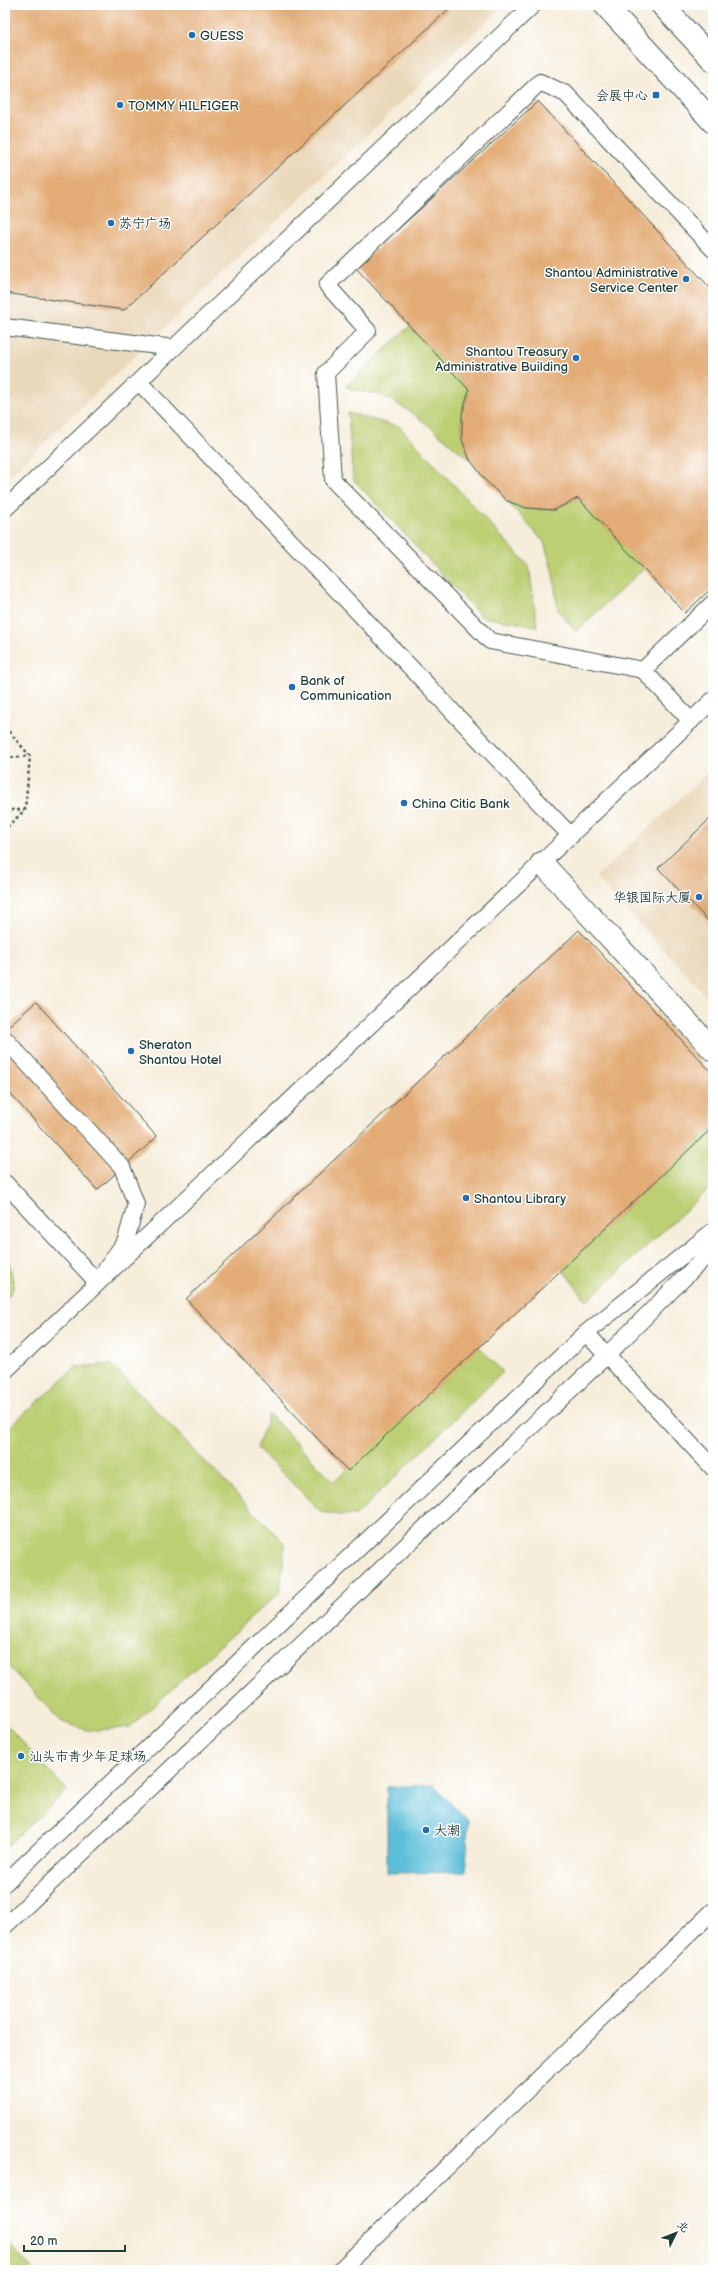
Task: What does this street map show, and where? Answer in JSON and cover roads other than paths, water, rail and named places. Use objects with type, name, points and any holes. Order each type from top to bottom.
[{"type":"street","points":[[605,5],[713,122]]},
{"type":"street","points":[[662,5],[713,60]]},
{"type":"street","points":[[542,863],[713,1050]]},
{"type":"lane","points":[[5,509],[533,5]]},
{"type":"lane","points":[[691,721],[643,670],[490,641],[333,480],[326,374],[368,331],[327,285],[540,82],[566,94],[713,249]]},
{"type":"lane","points":[[5,327],[174,348]]},
{"type":"lane","points":[[139,382],[571,836]]},
{"type":"lane","points":[[643,670],[713,604]]},
{"type":"lane","points":[[5,1371],[97,1282],[571,836],[713,700]]},
{"type":"lane","points":[[5,1039],[122,1167],[136,1204],[126,1240],[97,1282]]},
{"type":"lane","points":[[5,1183],[97,1282]]},
{"type":"lane","points":[[5,1883],[586,1333],[713,1231]]},
{"type":"lane","points":[[5,1926],[607,1355],[713,1249]]},
{"type":"lane","points":[[586,1333],[713,1468]]},
{"type":"lane","points":[[340,2270],[711,1918]]},
{"type":"water","points":[[433,1785],[468,1820],[466,1872],[387,1873],[387,1787]]},
{"type":"place","name":"GUESS","points":[[192,35]]},
{"type":"place","name":"会展中心","points":[[656,95]]},
{"type":"place","name":"TOMMY HILFIGER","points":[[120,105]]},
{"type":"place","name":"苏宁广场","points":[[111,223]]},
{"type":"place","name":"Shantou Administrative Service Center","points":[[686,279]]},
{"type":"place","name":"Shantou Treasury Administrative Building","points":[[576,358]]},
{"type":"place","name":"Bank of Communication","points":[[292,687]]},
{"type":"place","name":"China Citic Bank","points":[[404,803]]},
{"type":"place","name":"华银国际大厦","points":[[699,897]]},
{"type":"place","name":"Sheraton Shantou Hotel","points":[[131,1051]]},
{"type":"place","name":"Shantou Library","points":[[466,1198]]},
{"type":"place","name":"汕头市青少年足球场","points":[[21,1756]]},
{"type":"place","name":"大潮","points":[[426,1830]]}]
